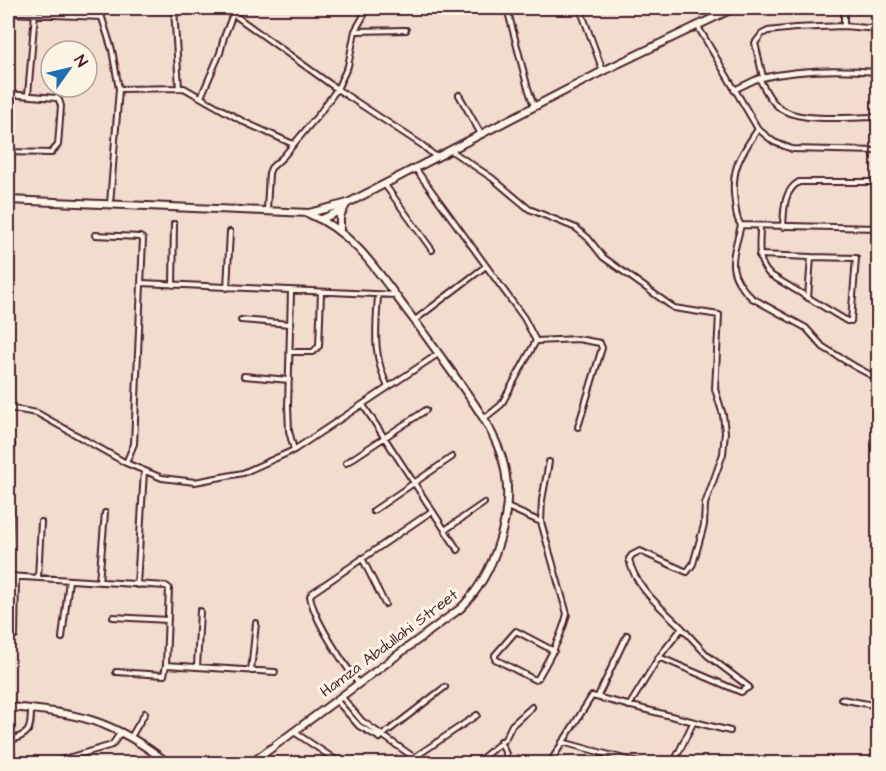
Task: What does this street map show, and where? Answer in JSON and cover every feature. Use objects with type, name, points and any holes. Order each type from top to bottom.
[{"type":"main road","points":[[8,200],[309,213],[326,209],[348,203],[603,71],[734,8]]},
{"type":"main road","points":[[340,230],[338,224],[342,210],[348,203]]},
{"type":"main road","points":[[322,219],[326,209]]},
{"type":"main road","points":[[322,219],[342,210]]},
{"type":"main road","name":"Hamza Abdullahi Street","points":[[250,764],[460,608],[473,595],[484,581],[495,555],[507,507],[506,476],[501,453],[485,418],[375,267],[340,230],[309,213]]},
{"type":"main road","points":[[8,707],[71,714],[121,731],[169,764]]},
{"type":"street","points":[[99,8],[112,50],[119,89],[110,204]]},
{"type":"street","points":[[174,8],[179,88]]},
{"type":"street","points":[[220,8],[233,14],[436,157]]},
{"type":"street","points":[[201,97],[220,53],[234,8]]},
{"type":"street","points":[[267,210],[271,168],[319,114],[337,89],[348,66],[355,31],[368,8]]},
{"type":"street","points":[[507,8],[534,106]]},
{"type":"street","points":[[580,8],[603,71]]},
{"type":"street","points":[[844,8],[844,26]]},
{"type":"street","points":[[8,13],[102,17]]},
{"type":"street","points":[[28,95],[35,14]]},
{"type":"street","points":[[697,25],[758,129],[774,142],[792,149],[879,151]]},
{"type":"street","points":[[879,28],[795,27],[768,31],[762,34],[755,43],[761,78],[768,96],[783,111],[801,117],[879,117]]},
{"type":"street","points":[[355,31],[406,30]]},
{"type":"street","points":[[734,90],[761,78],[782,73],[879,72]]},
{"type":"street","points":[[119,89],[184,88],[244,122],[293,144]]},
{"type":"street","points":[[8,94],[59,100],[61,106],[58,146],[51,153],[8,152]]},
{"type":"street","points":[[459,95],[481,134]]},
{"type":"street","points":[[758,129],[742,152],[733,174],[738,221],[741,225],[733,259],[733,273],[752,298],[806,328],[823,346],[879,379]]},
{"type":"street","points":[[450,150],[492,178],[529,208],[576,228],[603,256],[674,308],[719,315],[715,389],[723,415],[725,432],[723,454],[705,504],[704,525],[693,564],[687,572],[640,551],[629,558],[631,568],[645,592],[707,655],[749,687],[741,692],[659,657]]},
{"type":"street","points":[[415,168],[524,318],[536,341]]},
{"type":"street","points":[[783,227],[788,194],[791,187],[799,182],[879,182]]},
{"type":"street","points":[[384,184],[432,250]]},
{"type":"street","points":[[173,285],[174,224]]},
{"type":"street","points":[[741,225],[879,228]]},
{"type":"street","points":[[759,255],[856,258],[851,321],[847,321],[808,298],[769,274],[761,266],[759,255],[760,227]]},
{"type":"street","points":[[227,288],[230,232]]},
{"type":"street","points":[[95,234],[142,238],[134,444],[126,463]]},
{"type":"street","points":[[808,298],[812,257]]},
{"type":"street","points":[[414,321],[486,266]]},
{"type":"street","points":[[142,283],[395,295]]},
{"type":"street","points":[[291,291],[289,431],[294,450]]},
{"type":"street","points":[[289,352],[313,352],[319,346],[321,292]]},
{"type":"street","points":[[378,294],[375,350],[380,369],[389,387]]},
{"type":"street","points":[[241,320],[290,324]]},
{"type":"street","points":[[536,341],[578,339],[600,343],[602,348],[578,426]]},
{"type":"street","points":[[485,418],[501,405],[536,341]]},
{"type":"street","points":[[8,408],[36,413],[144,471],[162,478],[195,482],[243,473],[294,450],[439,353]]},
{"type":"street","points":[[244,376],[289,380]]},
{"type":"street","points":[[363,405],[458,550]]},
{"type":"street","points":[[346,463],[426,410]]},
{"type":"street","points":[[8,571],[12,443]]},
{"type":"street","points":[[373,511],[453,457]]},
{"type":"street","points":[[549,462],[542,500],[541,522],[567,614],[563,629],[554,651],[535,680],[495,658],[495,655],[516,631],[554,651]]},
{"type":"street","points":[[137,585],[144,471]]},
{"type":"street","points":[[445,530],[484,503]]},
{"type":"street","points":[[507,507],[541,522]]},
{"type":"street","points":[[358,683],[342,660],[314,609],[310,596],[312,592],[432,511]]},
{"type":"street","points":[[99,582],[105,513]]},
{"type":"street","points":[[38,578],[41,522]]},
{"type":"street","points":[[362,558],[385,604]]},
{"type":"street","points":[[8,576],[169,588],[166,665],[162,676],[116,672]]},
{"type":"street","points":[[15,635],[16,577]]},
{"type":"street","points":[[62,638],[69,580]]},
{"type":"street","points":[[197,667],[200,611]]},
{"type":"street","points":[[113,616],[168,620]]},
{"type":"street","points":[[250,670],[256,624]]},
{"type":"street","points":[[629,706],[659,657],[682,628]]},
{"type":"street","points":[[598,696],[627,635]]},
{"type":"street","points":[[166,665],[275,672]]},
{"type":"street","points":[[383,737],[445,687]]},
{"type":"street","points":[[549,764],[591,696],[730,731]]},
{"type":"street","points":[[338,698],[362,722],[383,737],[415,758],[431,764]]},
{"type":"street","points":[[842,699],[879,706]]},
{"type":"street","points":[[478,763],[500,741],[505,739],[512,725],[532,707]]},
{"type":"street","points":[[15,764],[8,742],[26,734],[31,728],[31,710]]},
{"type":"street","points":[[131,737],[145,713]]},
{"type":"street","points":[[415,758],[477,715]]},
{"type":"street","points":[[673,764],[693,723]]},
{"type":"street","points":[[47,764],[112,744],[121,731]]},
{"type":"street","points":[[293,731],[342,764]]},
{"type":"street","points":[[500,741],[506,754],[505,764]]},
{"type":"street","points":[[562,742],[623,761],[643,764]]},
{"type":"street","points":[[259,757],[267,764]]},
{"type":"street","points":[[825,764],[834,762],[850,764]]}]
